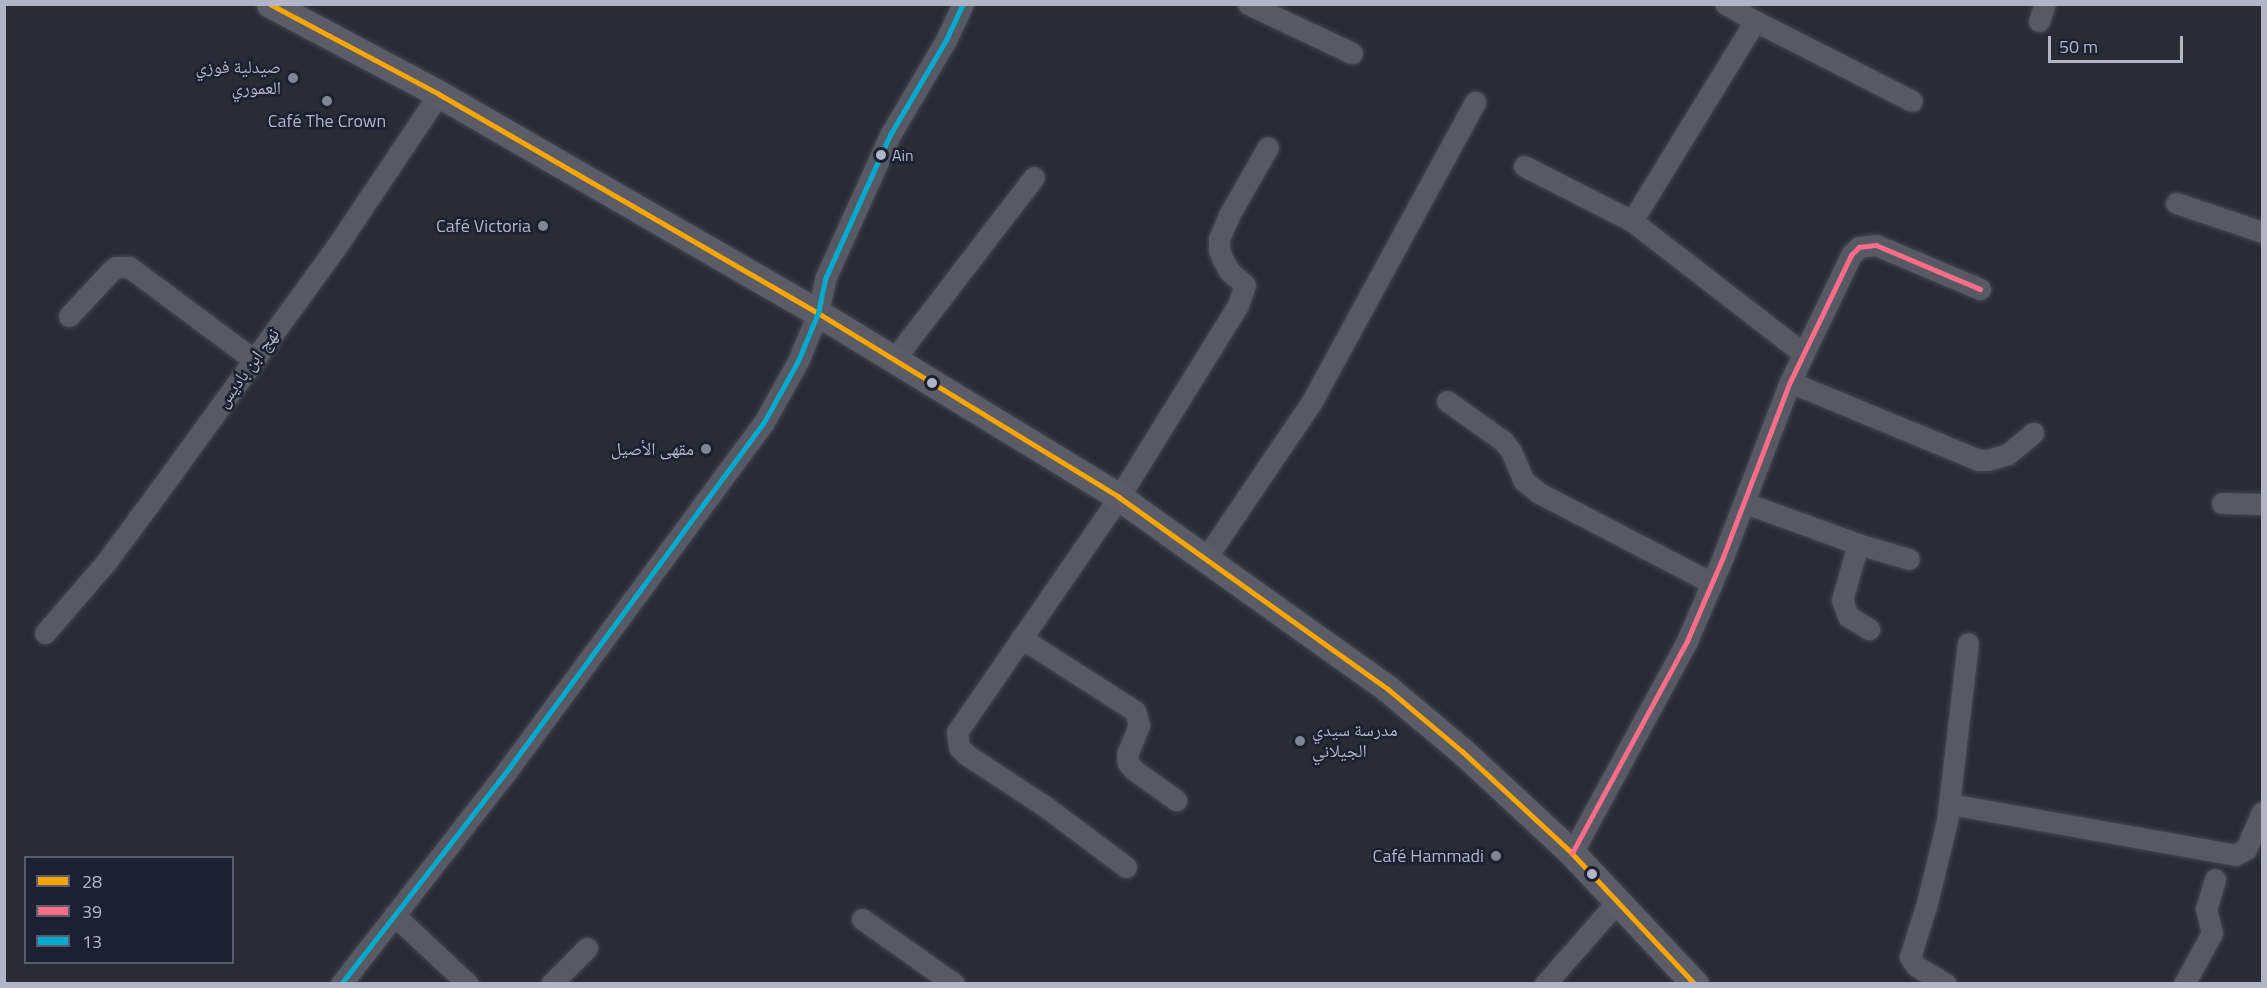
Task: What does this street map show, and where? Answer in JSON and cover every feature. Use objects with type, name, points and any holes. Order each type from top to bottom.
[{"type":"main road","points":[[270,4],[439,94],[818,313],[1119,497],[1388,689],[1462,751],[1572,853],[1695,984]]},
{"type":"street","points":[[341,984],[509,768],[743,453],[787,384],[818,313],[825,279],[890,135],[946,40],[963,4]]},
{"type":"street","points":[[1248,4],[1352,53]]},
{"type":"street","points":[[1725,4],[1912,101]]},
{"type":"street","points":[[1632,221],[1755,21]]},
{"type":"street","name":"نهج ابن باديس","points":[[45,633],[107,561],[254,360],[334,250],[439,94]]},
{"type":"street","points":[[1206,558],[1311,404],[1475,102]]},
{"type":"street","points":[[1126,867],[1043,805],[959,747],[957,732],[1119,497],[1238,304],[1245,285],[1230,272],[1223,260],[1219,250],[1219,239],[1230,214],[1268,147]]},
{"type":"street","points":[[1524,166],[1632,221],[1803,353]]},
{"type":"street","points":[[895,358],[1034,177]]},
{"type":"street","points":[[2176,203],[2262,232]]},
{"type":"street","points":[[1572,853],[1679,657],[1745,503],[1790,382],[1851,255],[1859,247],[1876,245],[1980,289]]},
{"type":"street","points":[[69,316],[111,271],[116,267],[129,267],[254,360]]},
{"type":"street","points":[[1790,382],[1978,460],[1988,460],[2008,454],[2021,446],[2033,434]]},
{"type":"street","points":[[1447,401],[1503,441],[1511,451],[1524,481],[1531,487],[1712,583]]},
{"type":"street","points":[[1745,503],[1858,544],[1909,559]]},
{"type":"street","points":[[2223,503],[2262,504]]},
{"type":"street","points":[[1858,544],[1842,600],[1853,620],[1869,629]]},
{"type":"street","points":[[1021,638],[1135,711],[1140,725],[1127,754],[1128,763],[1134,770],[1176,800]]},
{"type":"street","points":[[1946,984],[1916,966],[1910,957],[1928,903],[1950,804],[1968,643]]},
{"type":"street","points":[[1950,804],[2235,855],[2246,849],[2262,812]]},
{"type":"street","points":[[2184,984],[2212,933],[2206,909],[2215,879]]},
{"type":"street","points":[[1545,984],[1617,902]]},
{"type":"street","points":[[394,915],[468,984]]},
{"type":"street","points":[[862,919],[954,984]]},
{"type":"street","points":[[551,984],[587,948]]},
{"type":"transit line","name":"28","points":[[270,4],[439,94],[818,313],[1119,497],[1388,689],[1462,751],[1572,853],[1695,984]]},
{"type":"transit line","name":"13","points":[[341,984],[509,768],[763,424],[798,361],[818,313],[825,279],[890,135],[946,40],[963,4]]},
{"type":"transit line","name":"39","points":[[1572,853],[1687,641],[1723,557],[1790,382],[1851,255],[1859,247],[1876,245],[1980,289]]},
{"type":"place","name":"صيدلية فوزي العموري","points":[[293,78]]},
{"type":"place","name":"Café The Crown","points":[[327,101]]},
{"type":"place","name":"Ain","points":[[881,155]]},
{"type":"place","name":"Café Victoria","points":[[543,226]]},
{"type":"place","name":"مقهى الأصيل","points":[[706,449]]},
{"type":"place","name":"مدرسة سيدي الجيلاني","points":[[1300,741]]},
{"type":"place","name":"Café Hammadi","points":[[1496,856]]}]
